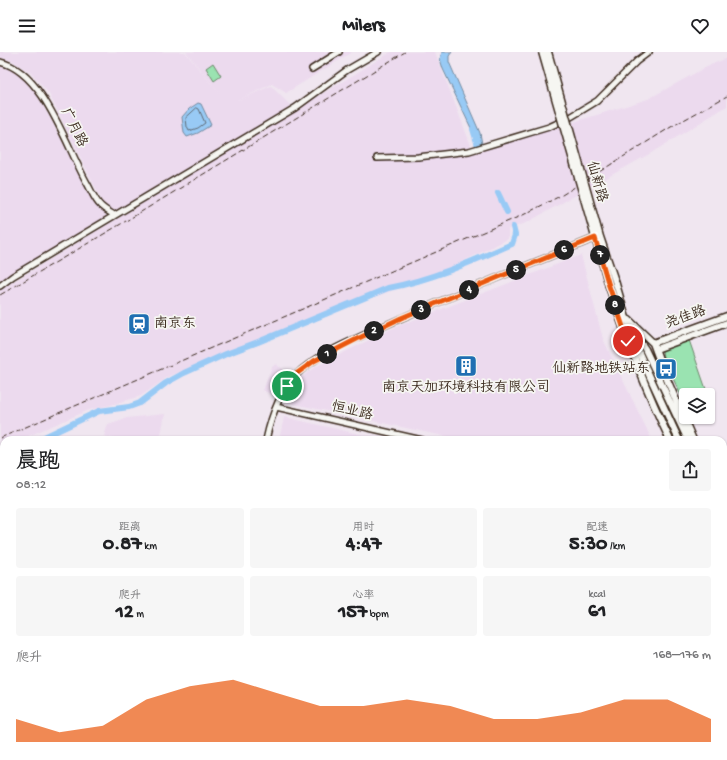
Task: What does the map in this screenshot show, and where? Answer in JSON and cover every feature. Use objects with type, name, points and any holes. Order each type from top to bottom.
[{"type":"main road","name":"仙新路","points":[[542,52],[614,301],[628,341],[658,416],[668,436]]},
{"type":"main road","name":"仙新路","points":[[548,52],[600,237],[626,318],[633,332],[645,349],[686,436]]},
{"type":"main road","name":"仙新路","points":[[614,301],[677,436]]},
{"type":"main road","name":"尧佳路","points":[[655,346],[727,316]]},
{"type":"main road","points":[[626,318],[655,346],[666,377],[691,436]]},
{"type":"main road","name":"尧佳路","points":[[655,346],[727,323]]},
{"type":"street","points":[[312,69],[339,52]]},
{"type":"street","points":[[0,286],[13,276],[114,215],[295,108],[347,70],[378,52]]},
{"type":"street","points":[[378,158],[418,157],[469,151],[549,127],[569,118],[597,101],[637,61],[649,52]]},
{"type":"street","name":"广月路","points":[[0,62],[8,64],[21,71],[33,83],[43,97],[100,206],[114,215]]},
{"type":"street","points":[[267,436],[276,407],[287,386],[296,374],[314,361],[401,318],[595,238]]},
{"type":"street","name":"恒业路","points":[[276,407],[404,436]]},
{"type":"shaded area","points":[[0,52],[185,52],[220,94],[186,52],[352,52],[286,93],[272,84],[238,100],[271,86],[293,108],[185,173],[116,211],[104,205],[49,94],[32,74],[11,60],[0,58]]},
{"type":"shaded area","points":[[391,52],[435,52],[473,151],[487,149],[648,99],[708,66],[727,58],[727,106],[651,153],[526,223],[508,229],[508,239],[432,277],[327,313],[168,377],[141,396],[89,410],[28,436],[0,436],[0,290]]},
{"type":"shaded area","points":[[0,64],[18,73],[31,85],[80,175],[108,218],[0,284]]},
{"type":"shaded area","points":[[581,255],[603,339],[650,436],[443,436],[285,402],[297,380],[315,367],[393,328]]},
{"type":"shaded area","points":[[276,364],[286,372],[270,394],[263,390],[272,367]]},
{"type":"shaded area","points":[[165,414],[161,436],[104,436],[108,424],[127,418]]},
{"type":"shaded area","points":[[284,417],[367,436],[280,436]]},
{"type":"green space","points":[[213,63],[221,76],[214,81],[206,68]]},
{"type":"green space","points":[[689,340],[706,388],[679,388],[679,391],[663,357],[662,351],[665,347]]},
{"type":"water","points":[[442,52],[452,52],[449,56],[449,62],[480,133],[482,144],[480,147],[443,69],[440,59]]},
{"type":"water","points":[[198,103],[201,104],[211,125],[198,133],[187,137],[184,133],[182,117],[189,109]]},
{"type":"waterway","points":[[473,129],[478,146]]},
{"type":"waterway","points":[[498,193],[507,212]]},
{"type":"waterway","points":[[46,436],[99,411],[129,407],[140,403],[166,383],[226,354],[388,288],[404,285],[435,275],[466,264],[512,244],[515,235],[513,227]]},
{"type":"railway","points":[[0,295],[126,221],[405,52]]},
{"type":"railway","points":[[5,436],[523,215],[562,195],[671,127],[727,96]]},
{"type":"place","name":"南京东","points":[[139,324]]},
{"type":"place","name":"南京天加环境科技有限公司","points":[[466,366]]},
{"type":"place","name":"仙新路地铁站东","points":[[666,369]]},
{"type":"route","points":[[287,386],[296,374],[314,361],[357,339],[401,318],[595,238],[609,286],[628,341]]}]
